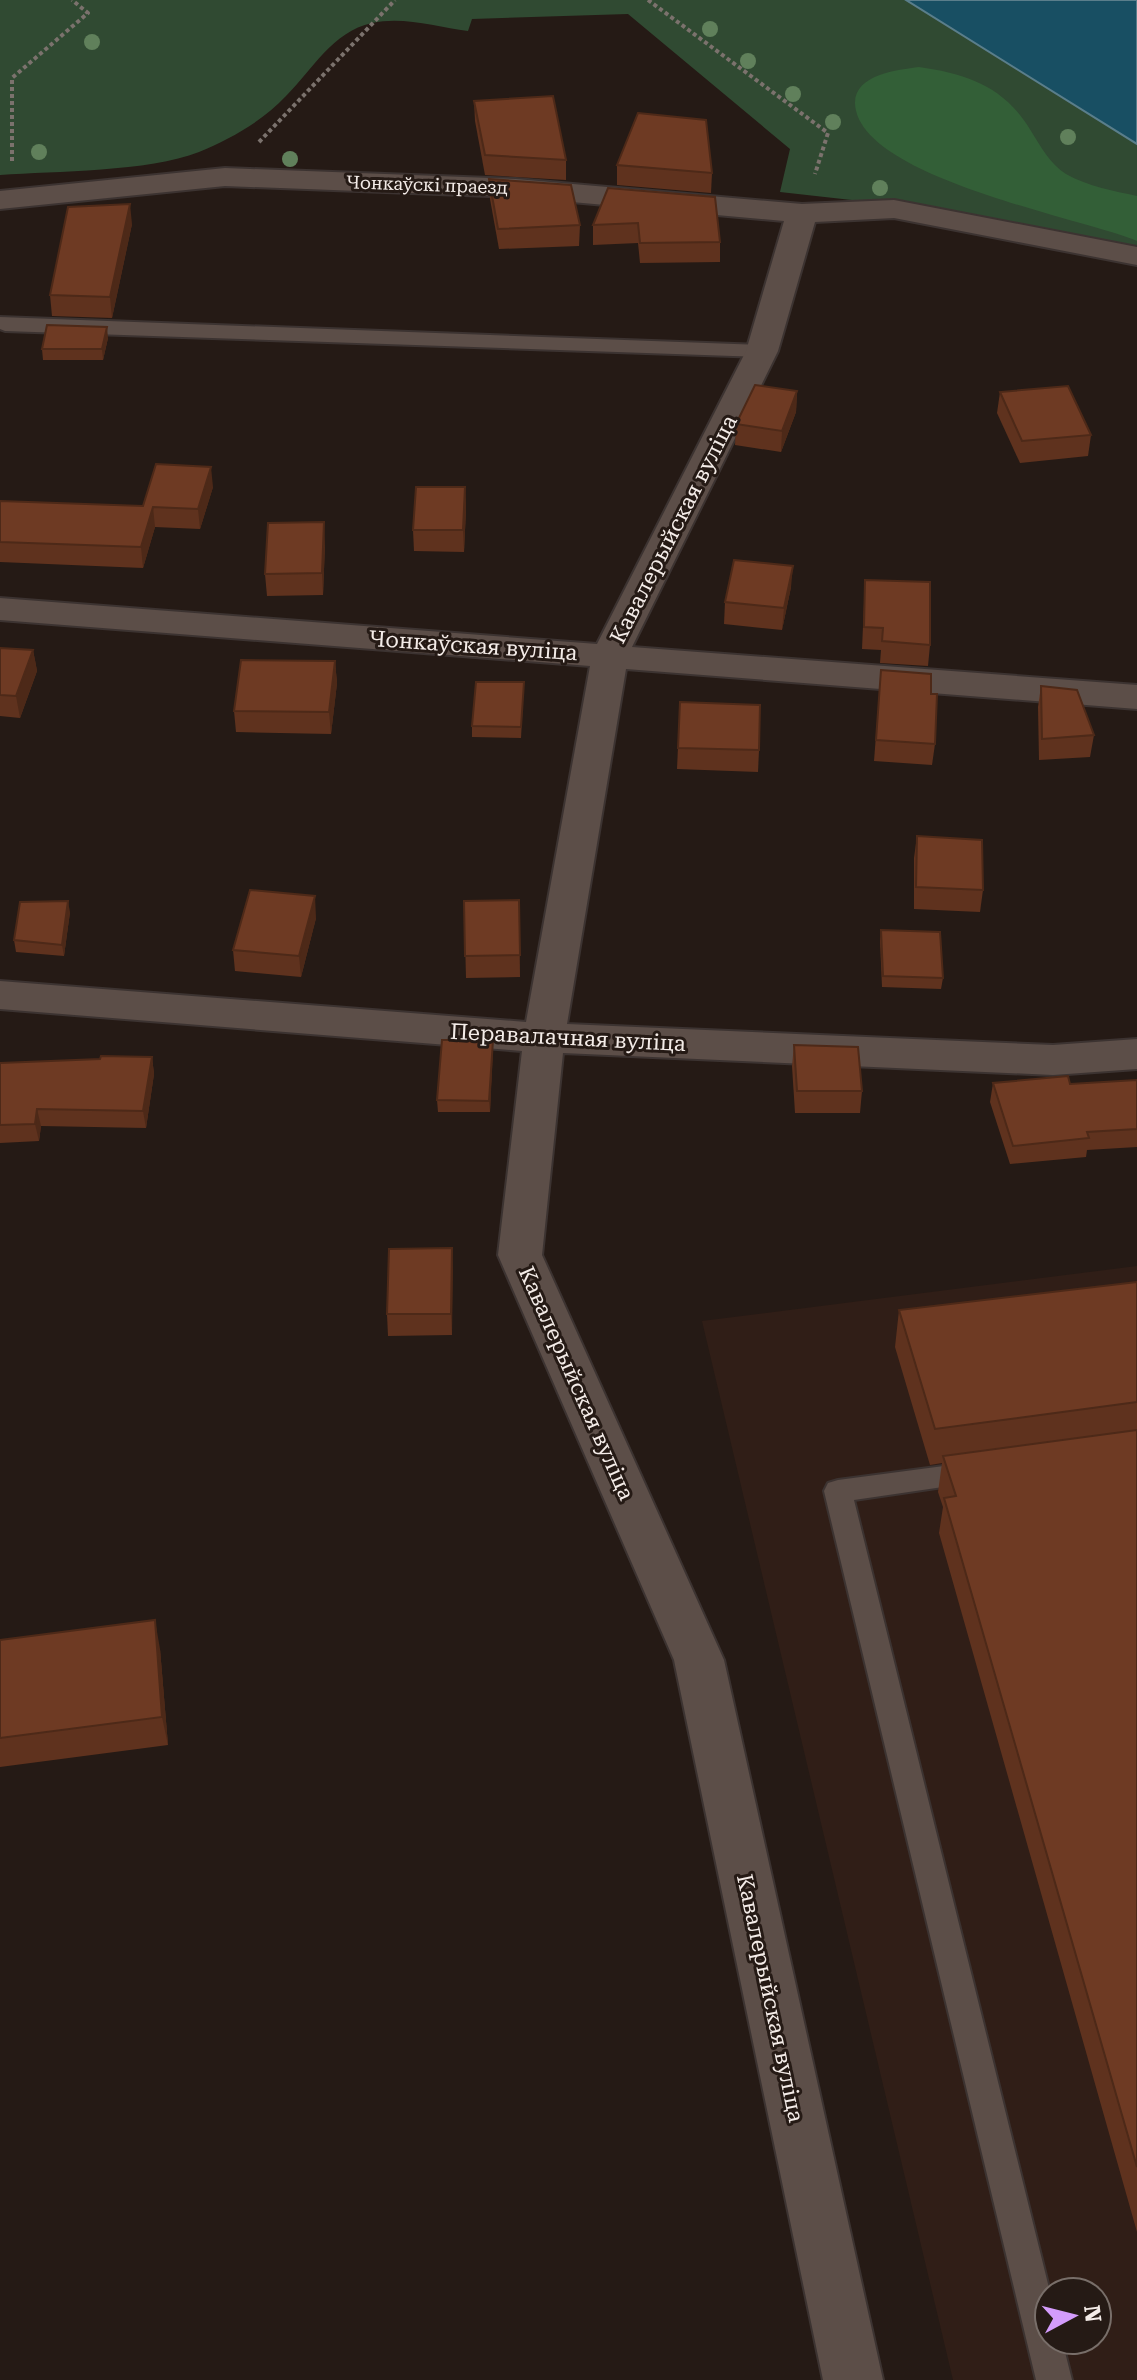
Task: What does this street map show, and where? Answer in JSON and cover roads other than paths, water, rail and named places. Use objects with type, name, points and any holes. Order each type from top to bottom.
[{"type":"street","name":"Чонкаўскі праезд","points":[[6,199],[225,177],[516,188],[802,213],[894,209],[1137,256]]},
{"type":"street","name":"Кавалерыйская вуліца","points":[[802,213],[762,351],[610,655],[544,1038],[520,1255],[699,1660],[853,2380]]},
{"type":"street","name":"Чонкаўская вуліца","points":[[0,609],[1137,697]]},
{"type":"street","name":"Перавалачная вуліца","points":[[0,995],[544,1038],[1053,1060],[1137,1054]]},
{"type":"lane","points":[[0,323],[762,351]]},
{"type":"lane","points":[[995,1470],[838,1491],[1054,2380]]},
{"type":"water","points":[[906,0],[1137,0],[1137,144]]}]
